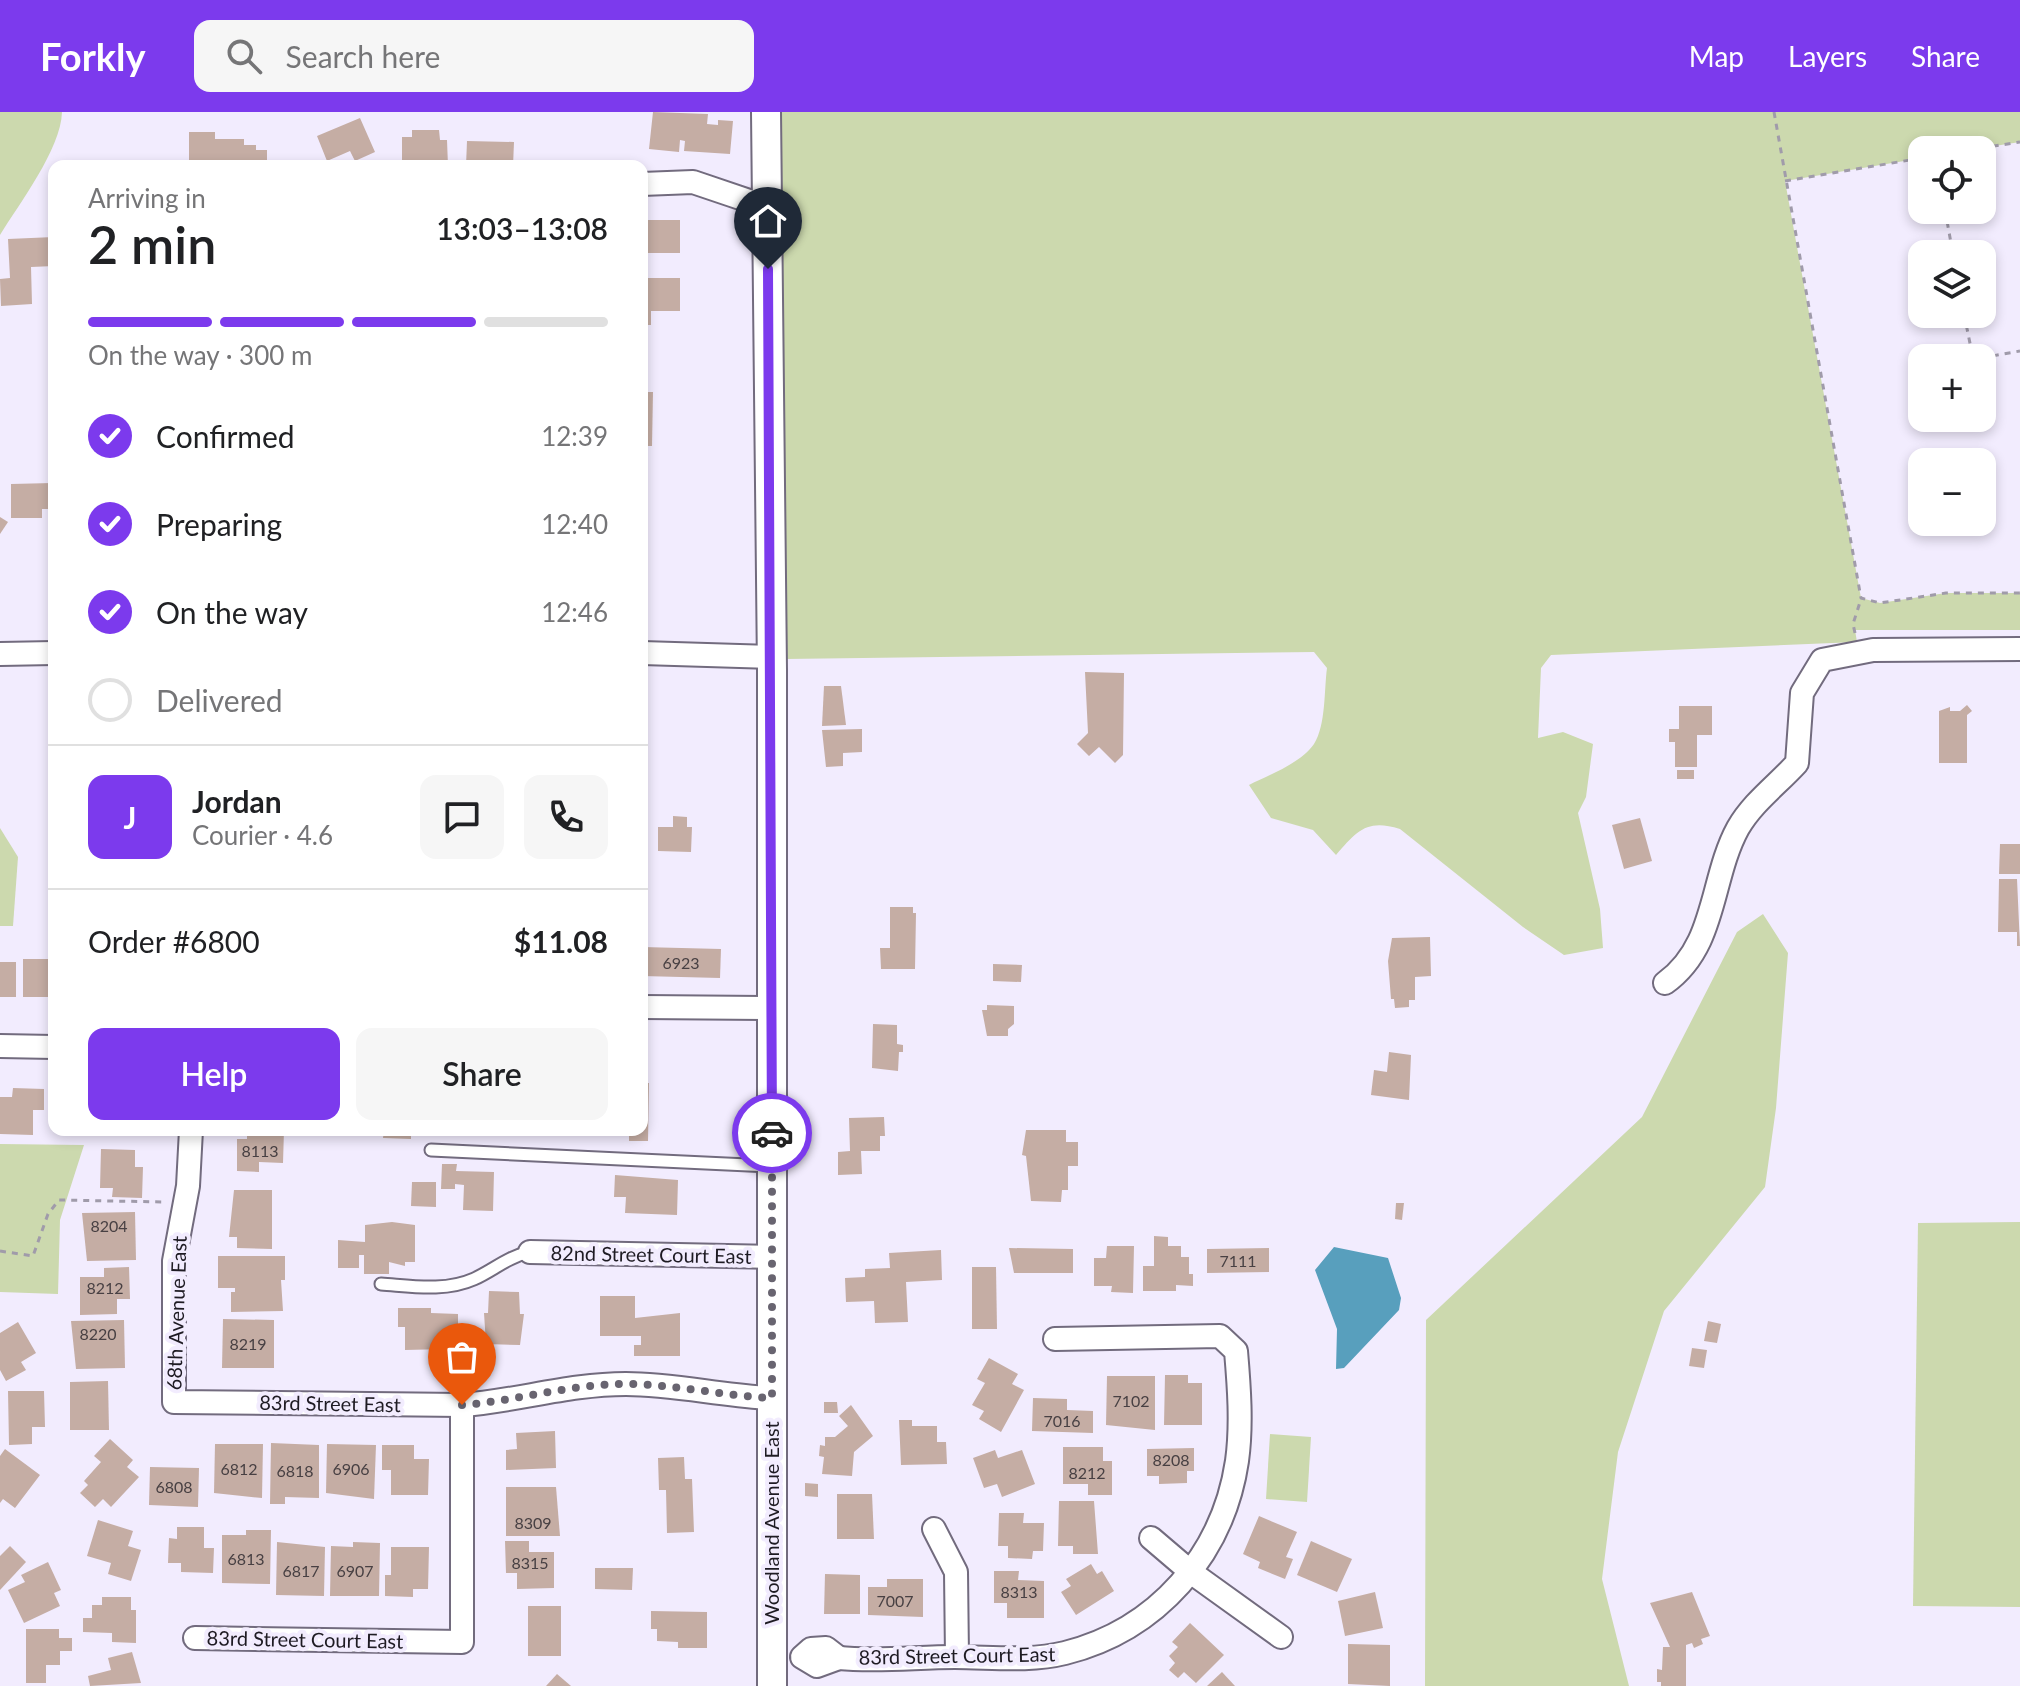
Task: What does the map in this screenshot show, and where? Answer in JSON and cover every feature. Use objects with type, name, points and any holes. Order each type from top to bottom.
[{"type":"street","name":"Woodland Avenue East","points":[[766,112],[772,657],[772,1672]]},
{"type":"street","points":[[648,184],[693,182],[767,207]]},
{"type":"street","points":[[1665,983],[1690,960],[1710,920],[1728,854],[1743,820],[1797,763],[1802,693],[1822,660],[1859,653],[1924,648],[2020,649]]},
{"type":"street","points":[[0,654],[48,653]]},
{"type":"street","points":[[648,653],[772,657]]},
{"type":"street","points":[[648,1007],[772,1008]]},
{"type":"street","points":[[0,1046],[48,1047]]},
{"type":"street","name":"68th Avenue East","points":[[174,1402],[174,1261],[188,1186],[191,1136]]},
{"type":"street","name":"82nd Street Court East","points":[[530,1252],[772,1257]]},
{"type":"street","name":"83rd Street Court East","points":[[772,1672],[811,1649],[822,1647],[839,1658],[1041,1657],[1086,1647],[1130,1628],[1170,1597],[1192,1573],[1225,1511],[1235,1469],[1236,1351],[1230,1342],[1220,1336],[1055,1339]]},
{"type":"street","name":"83rd Street East","points":[[174,1402],[462,1405],[495,1403],[554,1389],[628,1384],[772,1398]]},
{"type":"street","name":"83rd Street Court East","points":[[195,1638],[462,1642],[462,1405]]},
{"type":"street","points":[[934,1529],[956,1572],[957,1657]]},
{"type":"street","points":[[1151,1538],[1192,1573],[1281,1637]]},
{"type":"lane","points":[[431,1150],[772,1166]]},
{"type":"lane","points":[[381,1284],[444,1288],[474,1279],[512,1256],[530,1252]]},
{"type":"path","points":[[1774,112],[1861,598],[1853,624],[1859,653]]},
{"type":"path","points":[[1996,146],[2020,142]]},
{"type":"path","points":[[1785,181],[1908,160]]},
{"type":"path","points":[[1996,355],[2020,351]]},
{"type":"path","points":[[1861,598],[1880,603],[1946,593],[2020,593]]},
{"type":"path","points":[[0,1251],[33,1256],[48,1214],[59,1200],[165,1202]]},
{"type":"green space","points":[[0,112],[62,112],[60,127],[47,159],[0,235]]},
{"type":"green space","points":[[777,112],[2020,112],[2020,142],[1996,146],[1996,136],[1908,136],[1908,160],[1785,181],[1861,598],[1880,603],[1946,593],[2020,593],[2020,630],[1855,630],[1857,642],[1551,655],[1541,668],[1538,738],[1563,732],[1593,744],[1586,797],[1578,813],[1600,909],[1603,948],[1564,955],[1523,927],[1400,829],[1371,826],[1357,833],[1336,855],[1313,830],[1271,818],[1249,785],[1301,757],[1318,736],[1323,717],[1327,668],[1314,652],[785,659]]},
{"type":"green space","points":[[0,828],[18,857],[13,926],[0,926]]},
{"type":"green space","points":[[1763,914],[1788,953],[1776,1108],[1765,1187],[1664,1311],[1618,1452],[1602,1579],[1629,1686],[1425,1686],[1426,1320],[1642,1117],[1737,932]]},
{"type":"green space","points":[[0,1144],[84,1145],[60,1220],[58,1294],[0,1292]]},
{"type":"green space","points":[[2020,1222],[2020,1607],[1913,1606],[1918,1223]]},
{"type":"green space","points":[[1270,1434],[1311,1437],[1307,1502],[1266,1499]]},
{"type":"water","points":[[1334,1247],[1388,1258],[1401,1298],[1399,1310],[1344,1368],[1336,1369],[1337,1329],[1315,1270]]},
{"type":"building","points":[[653,112],[708,114],[707,124],[718,125],[718,120],[733,121],[730,154],[684,151],[685,141],[680,140],[679,152],[649,149]]},
{"type":"building","points":[[360,118],[375,152],[354,160],[350,151],[327,160],[317,136]]},
{"type":"building","points":[[412,130],[439,130],[440,140],[447,140],[448,160],[402,160],[402,137],[412,137]]},
{"type":"building","points":[[189,132],[215,132],[215,139],[244,139],[244,145],[256,145],[256,150],[267,150],[267,160],[189,160]]},
{"type":"building","points":[[467,141],[514,142],[513,160],[466,160]]},
{"type":"building","points":[[648,220],[680,220],[680,253],[648,253]]},
{"type":"building","points":[[48,237],[48,266],[31,267],[32,304],[1,306],[0,279],[10,278],[8,239]]},
{"type":"building","points":[[648,278],[680,278],[680,311],[651,311],[651,325],[648,325]]},
{"type":"building","points":[[648,392],[653,392],[652,446],[648,446]]},
{"type":"building","points":[[48,483],[48,509],[42,509],[42,518],[11,518],[11,484]]},
{"type":"building","points":[[0,517],[8,522],[0,534]]},
{"type":"building","points":[[1085,672],[1124,673],[1123,755],[1115,763],[1099,747],[1089,756],[1077,744],[1088,733]]},
{"type":"building","points":[[824,686],[841,686],[846,725],[822,726]]},
{"type":"building","points":[[1967,705],[1972,711],[1967,715],[1967,763],[1939,763],[1939,711],[1950,707],[1950,711],[1960,711]]},
{"type":"building","points":[[1679,706],[1712,706],[1712,735],[1697,735],[1697,767],[1675,767],[1675,742],[1669,742],[1669,729],[1679,729]]},
{"type":"building","points":[[862,729],[862,752],[843,753],[843,766],[826,767],[822,730]]},
{"type":"building","points":[[1677,770],[1694,770],[1694,779],[1677,779]]},
{"type":"building","points":[[673,816],[687,817],[687,827],[692,827],[691,852],[658,851],[658,827],[673,827]]},
{"type":"building","points":[[1640,818],[1652,861],[1624,869],[1612,825]]},
{"type":"building","points":[[2000,844],[2020,844],[2020,874],[1999,874]]},
{"type":"building","points":[[1999,879],[2017,879],[2020,946],[2017,946],[2017,932],[1998,932]]},
{"type":"building","points":[[890,907],[913,907],[913,913],[916,913],[915,969],[881,969],[880,948],[890,948]]},
{"type":"building","points":[[1430,937],[1431,976],[1415,977],[1415,1000],[1409,1000],[1409,1007],[1395,1008],[1394,999],[1391,999],[1388,961],[1392,938]]},
{"type":"building","points":[[648,947],[721,949],[720,978],[648,976]]},
{"type":"building","points":[[23,959],[48,959],[48,997],[23,997]]},
{"type":"building","points":[[0,962],[16,962],[16,997],[0,997]]},
{"type":"building","points":[[993,964],[1022,965],[1021,982],[993,981]]},
{"type":"building","points":[[987,1005],[1014,1006],[1014,1024],[1008,1029],[1008,1036],[987,1036],[982,1010],[987,1010]]},
{"type":"building","points":[[873,1024],[897,1025],[897,1044],[903,1045],[903,1052],[899,1052],[898,1071],[872,1068]]},
{"type":"building","points":[[1389,1052],[1411,1055],[1409,1100],[1371,1095],[1374,1070],[1387,1072]]},
{"type":"building","points":[[649,1083],[648,1141],[629,1141],[629,1136],[648,1136]]},
{"type":"building","points":[[13,1088],[44,1089],[44,1110],[33,1110],[33,1135],[0,1134],[0,1097],[12,1097]]},
{"type":"building","points":[[884,1117],[885,1136],[880,1136],[880,1151],[861,1151],[862,1174],[838,1175],[838,1152],[850,1151],[849,1118]]},
{"type":"building","points":[[1026,1130],[1066,1130],[1066,1142],[1078,1142],[1078,1166],[1068,1166],[1068,1190],[1062,1190],[1061,1202],[1031,1201],[1026,1156],[1022,1155]]},
{"type":"building","points":[[247,1136],[284,1136],[283,1163],[259,1162],[259,1172],[237,1171],[237,1139],[247,1139]]},
{"type":"building","points":[[383,1136],[411,1136],[411,1139]]},
{"type":"building","points":[[101,1149],[135,1150],[135,1167],[143,1167],[142,1198],[112,1197],[113,1188],[100,1188]]},
{"type":"building","points":[[442,1164],[457,1164],[456,1171],[494,1172],[493,1211],[463,1210],[464,1185],[455,1184],[455,1189],[441,1189]]},
{"type":"building","points":[[615,1175],[678,1180],[677,1215],[625,1213],[626,1197],[614,1197]]},
{"type":"building","points":[[412,1182],[436,1182],[436,1207],[411,1206]]},
{"type":"building","points":[[234,1190],[272,1190],[272,1249],[237,1248],[237,1237],[229,1237]]},
{"type":"building","points":[[1396,1203],[1404,1203],[1402,1220],[1395,1219]]},
{"type":"building","points":[[135,1212],[136,1260],[87,1261],[82,1213]]},
{"type":"building","points":[[392,1222],[415,1225],[415,1262],[405,1262],[405,1266],[389,1262],[389,1274],[364,1274],[364,1255],[359,1255],[359,1268],[338,1268],[338,1240],[365,1242],[365,1225]]},
{"type":"building","points":[[1154,1236],[1168,1237],[1168,1246],[1181,1246],[1181,1257],[1189,1257],[1193,1286],[1176,1285],[1176,1291],[1143,1291],[1143,1266],[1154,1266]]},
{"type":"building","points":[[1107,1246],[1134,1246],[1133,1293],[1111,1292],[1112,1286],[1094,1286],[1094,1258],[1106,1258]]},
{"type":"building","points":[[1009,1248],[1073,1249],[1073,1273],[1014,1273]]},
{"type":"building","points":[[1269,1248],[1269,1272],[1207,1273],[1207,1249]]},
{"type":"building","points":[[941,1250],[942,1280],[906,1282],[908,1322],[875,1323],[874,1301],[846,1302],[845,1278],[865,1277],[865,1269],[890,1268],[889,1253]]},
{"type":"building","points":[[218,1256],[285,1256],[285,1280],[281,1280],[283,1311],[231,1312],[231,1292],[235,1292],[235,1288],[218,1288]]},
{"type":"building","points":[[129,1267],[130,1299],[117,1299],[117,1314],[80,1315],[80,1277],[104,1277],[104,1268]]},
{"type":"building","points":[[972,1267],[996,1267],[997,1329],[972,1329]]},
{"type":"building","points":[[489,1291],[519,1292],[520,1314],[524,1314],[520,1345],[486,1344],[484,1313],[488,1313]]},
{"type":"building","points":[[600,1296],[635,1296],[635,1318],[680,1313],[680,1356],[634,1356],[634,1345],[641,1345],[641,1336],[600,1336]]},
{"type":"building","points":[[398,1308],[431,1308],[431,1313],[458,1314],[458,1360],[447,1360],[447,1349],[405,1350],[405,1327],[398,1327]]},
{"type":"building","points":[[223,1319],[274,1320],[274,1368],[222,1368]]},
{"type":"building","points":[[124,1320],[125,1368],[76,1369],[71,1321]]},
{"type":"building","points":[[1708,1321],[1721,1324],[1717,1343],[1704,1341]]},
{"type":"building","points":[[18,1322],[36,1353],[21,1362],[26,1370],[6,1381],[0,1370],[0,1333]]},
{"type":"building","points":[[1692,1348],[1707,1350],[1704,1368],[1689,1366]]},
{"type":"building","points":[[989,1358],[1018,1374],[1012,1384],[1024,1390],[1001,1432],[979,1419],[984,1411],[972,1405],[985,1383],[977,1379]]},
{"type":"building","points":[[1165,1375],[1188,1375],[1188,1383],[1202,1383],[1202,1425],[1164,1425]]},
{"type":"building","points":[[1107,1376],[1155,1376],[1155,1430],[1106,1425]]},
{"type":"building","points":[[108,1381],[109,1430],[70,1430],[70,1382]]},
{"type":"building","points":[[8,1391],[44,1391],[45,1427],[32,1427],[32,1444],[9,1445]]},
{"type":"building","points":[[1033,1398],[1067,1399],[1067,1410],[1093,1411],[1093,1433],[1032,1431]]},
{"type":"building","points":[[824,1402],[837,1402],[838,1413],[824,1413]]},
{"type":"building","points":[[851,1405],[873,1436],[854,1452],[852,1476],[822,1474],[824,1457],[819,1456],[820,1445],[825,1446],[825,1437],[835,1437],[848,1426],[839,1416]]},
{"type":"building","points":[[899,1420],[912,1420],[912,1426],[937,1426],[937,1442],[946,1442],[947,1464],[901,1465]]},
{"type":"building","points":[[555,1431],[556,1468],[506,1470],[506,1450],[517,1449],[516,1433]]},
{"type":"building","points":[[110,1439],[133,1460],[127,1467],[139,1477],[111,1507],[103,1499],[95,1507],[80,1493],[88,1485],[84,1481],[101,1462],[94,1456]]},
{"type":"building","points":[[271,1443],[319,1445],[319,1498],[285,1497],[285,1504],[270,1504]]},
{"type":"building","points":[[215,1444],[263,1444],[262,1498],[214,1493]]},
{"type":"building","points":[[327,1444],[376,1445],[374,1499],[326,1493]]},
{"type":"building","points":[[382,1445],[414,1445],[414,1459],[429,1459],[428,1495],[391,1495],[391,1470],[382,1470]]},
{"type":"building","points":[[1063,1447],[1103,1447],[1103,1461],[1112,1461],[1112,1495],[1088,1495],[1088,1484],[1063,1484]]},
{"type":"building","points":[[1194,1448],[1194,1471],[1187,1471],[1187,1483],[1159,1484],[1159,1476],[1147,1476],[1147,1449]]},
{"type":"building","points":[[5,1449],[40,1475],[15,1508],[3,1499],[0,1503],[0,1456]]},
{"type":"building","points":[[995,1450],[998,1458],[1022,1450],[1035,1484],[1002,1497],[997,1484],[984,1488],[973,1458]]},
{"type":"building","points":[[684,1457],[685,1479],[692,1479],[694,1532],[667,1533],[666,1490],[659,1490],[658,1458]]},
{"type":"building","points":[[150,1467],[199,1468],[198,1507],[149,1505]]},
{"type":"building","points":[[805,1483],[818,1484],[818,1497],[805,1496]]},
{"type":"building","points":[[506,1487],[556,1487],[560,1536],[506,1536]]},
{"type":"building","points":[[837,1494],[872,1494],[874,1539],[837,1539]]},
{"type":"building","points":[[1059,1501],[1094,1501],[1098,1554],[1073,1554],[1073,1546],[1058,1546]]},
{"type":"building","points":[[999,1513],[1024,1513],[1023,1523],[1044,1523],[1043,1551],[1033,1551],[1032,1559],[1008,1558],[1008,1546],[998,1546]]},
{"type":"building","points":[[1259,1516],[1297,1532],[1286,1557],[1293,1559],[1285,1579],[1258,1568],[1260,1562],[1243,1554]]},
{"type":"building","points":[[98,1520],[133,1531],[128,1546],[141,1550],[131,1581],[108,1574],[111,1563],[87,1556]]},
{"type":"building","points":[[177,1527],[204,1527],[204,1548],[214,1548],[213,1573],[181,1572],[181,1563],[168,1563],[169,1538],[177,1539]]},
{"type":"building","points":[[246,1530],[271,1530],[270,1584],[222,1583],[222,1535],[246,1535]]},
{"type":"building","points":[[505,1541],[529,1541],[529,1552],[554,1552],[554,1588],[517,1589],[517,1573],[506,1573]]},
{"type":"building","points":[[1311,1541],[1352,1559],[1337,1592],[1297,1575]]},
{"type":"building","points":[[277,1542],[325,1547],[324,1596],[276,1595]]},
{"type":"building","points":[[353,1542],[380,1543],[379,1596],[330,1596],[331,1546],[353,1547]]},
{"type":"building","points":[[10,1546],[26,1562],[0,1590],[0,1556]]},
{"type":"building","points":[[391,1547],[429,1547],[428,1589],[413,1589],[413,1597],[385,1596],[385,1575],[391,1575]]},
{"type":"building","points":[[48,1562],[61,1590],[54,1593],[60,1606],[24,1623],[8,1590],[25,1582],[21,1575]]},
{"type":"building","points":[[1091,1564],[1097,1574],[1102,1571],[1114,1591],[1076,1615],[1061,1592],[1071,1586],[1066,1579]]},
{"type":"building","points":[[595,1568],[633,1568],[632,1590],[595,1589]]},
{"type":"building","points":[[994,1571],[1019,1571],[1018,1580],[1044,1581],[1044,1618],[1007,1618],[1007,1603],[994,1603]]},
{"type":"building","points":[[825,1574],[860,1575],[860,1614],[824,1614]]},
{"type":"building","points":[[887,1579],[923,1579],[923,1617],[868,1615],[868,1587],[887,1587]]},
{"type":"building","points":[[1375,1592],[1383,1628],[1345,1636],[1338,1601]]},
{"type":"building","points":[[1692,1592],[1710,1636],[1701,1639],[1703,1644],[1694,1648],[1692,1643],[1686,1645],[1686,1686],[1661,1686],[1661,1682],[1657,1682],[1657,1669],[1662,1670],[1663,1647],[1670,1647],[1650,1603]]},
{"type":"building","points":[[102,1597],[131,1597],[131,1610],[136,1610],[136,1643],[112,1642],[112,1633],[83,1632],[83,1618],[92,1618],[92,1605],[102,1605]]},
{"type":"building","points":[[528,1606],[561,1606],[561,1656],[528,1656]]},
{"type":"building","points":[[651,1611],[707,1612],[707,1648],[678,1648],[678,1642],[657,1641],[657,1629],[651,1629]]},
{"type":"building","points":[[1190,1623],[1224,1655],[1196,1683],[1184,1672],[1178,1678],[1169,1670],[1175,1663],[1169,1656],[1178,1647],[1172,1642]]},
{"type":"building","points":[[26,1629],[59,1629],[59,1638],[72,1638],[72,1651],[60,1651],[60,1665],[46,1665],[46,1683],[26,1683]]},
{"type":"building","points":[[1348,1644],[1390,1645],[1390,1686],[1348,1684]]},
{"type":"building","points":[[132,1652],[141,1683],[90,1686],[88,1676],[111,1670],[108,1658]]},
{"type":"building","points":[[1222,1672],[1235,1686],[1207,1686]]},
{"type":"building","points":[[557,1674],[571,1686],[546,1686]]},
{"type":"way so far","points":[[462,1405],[495,1403],[554,1389],[628,1384],[772,1398],[772,1133]]},
{"type":"route","points":[[768,269],[772,1133]]}]
